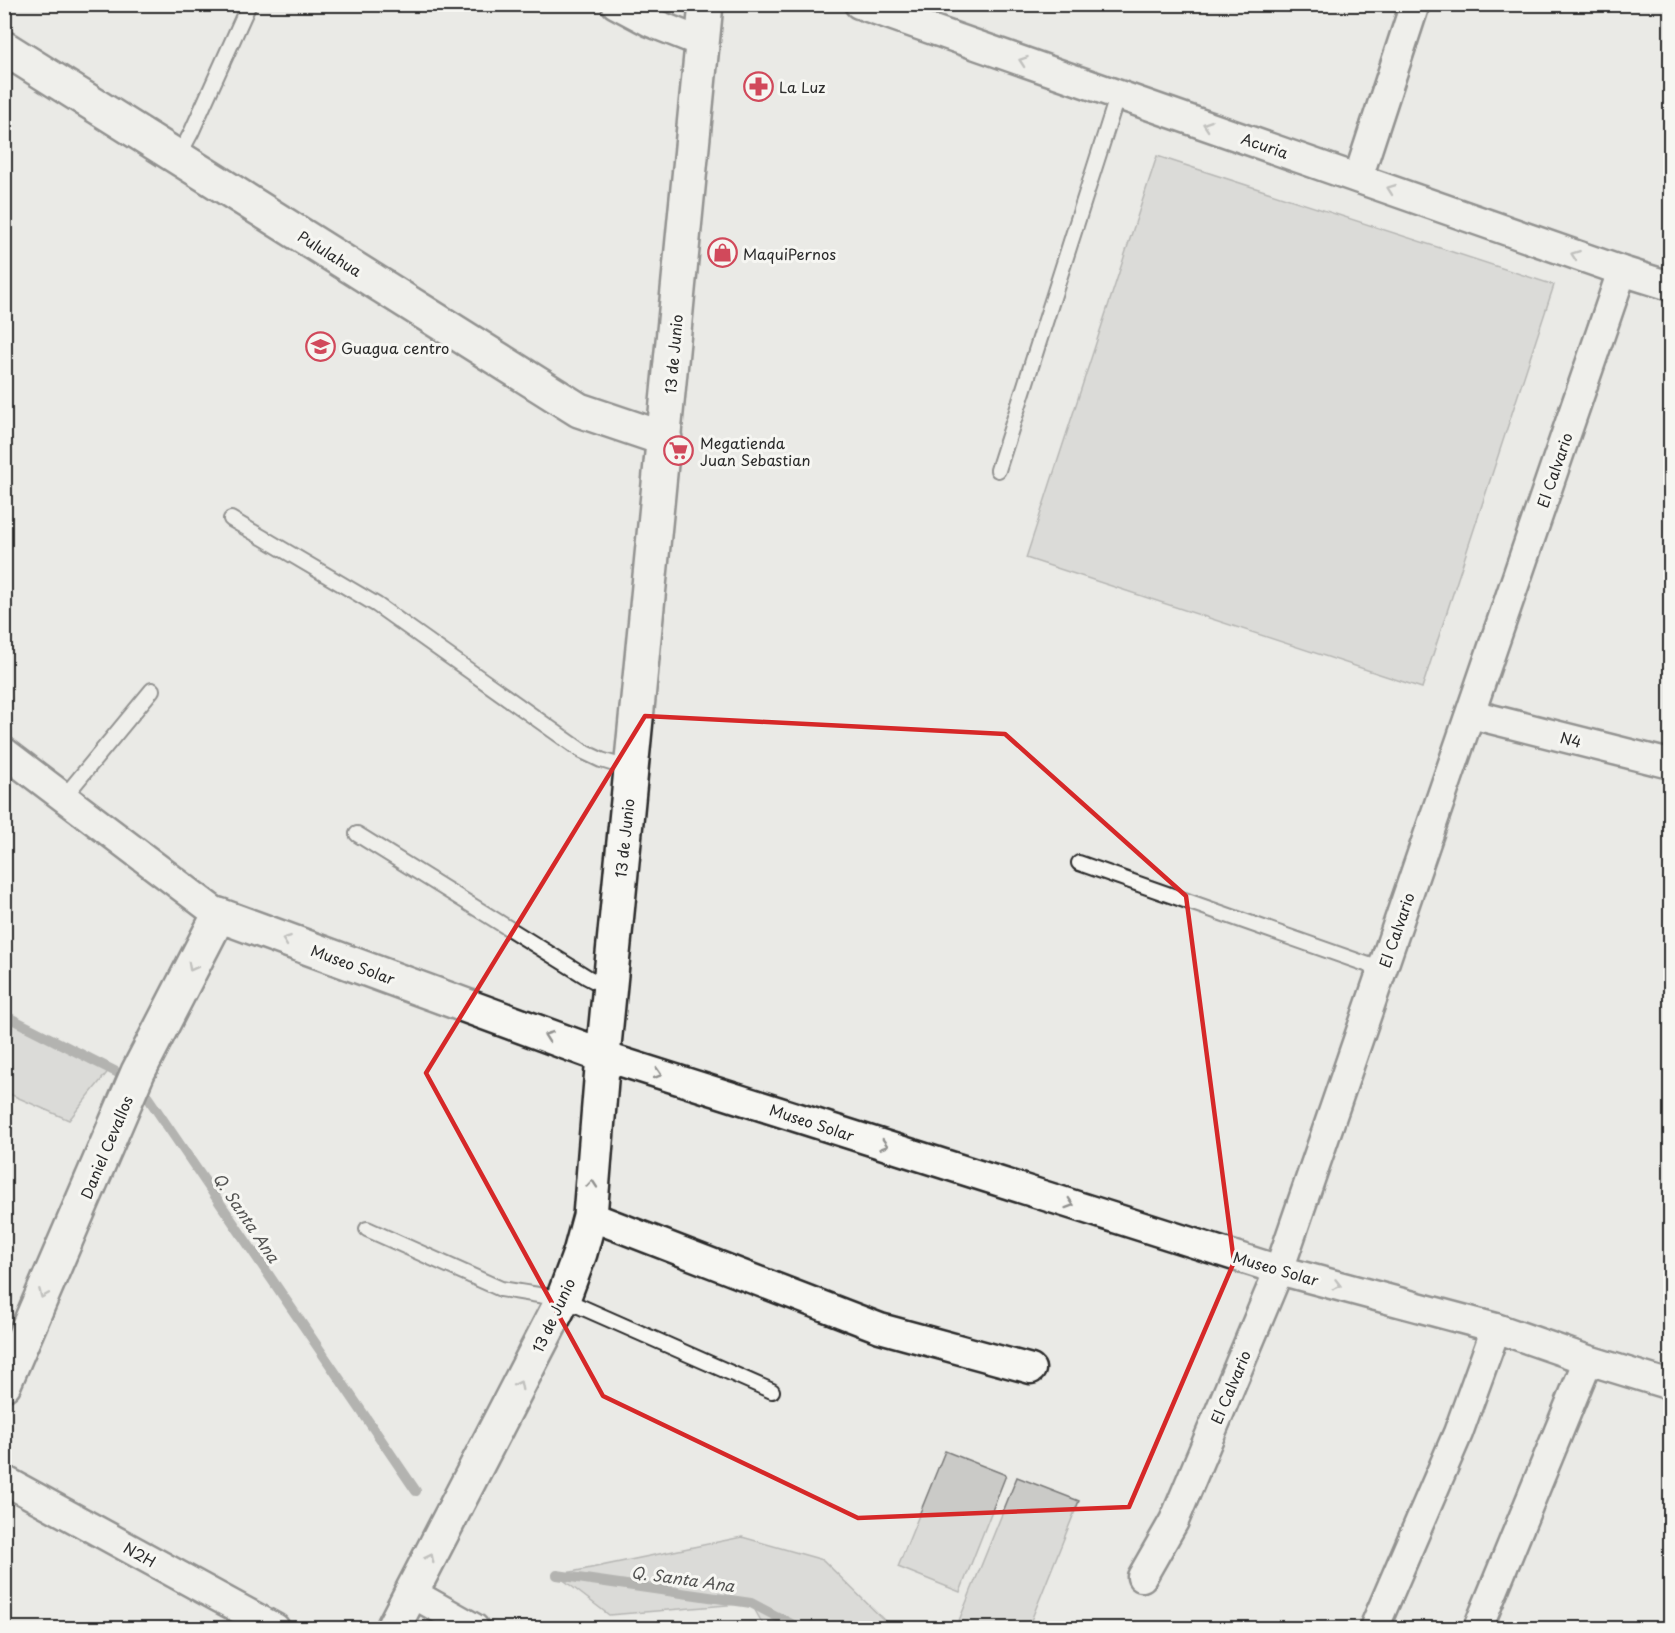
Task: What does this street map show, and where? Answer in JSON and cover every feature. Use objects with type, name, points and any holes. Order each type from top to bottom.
[{"type":"street","points":[[616,4],[651,22],[703,43]]},
{"type":"street","name":"13 de Junio","points":[[393,1629],[563,1299],[580,1253],[590,1216],[603,1056],[706,4]]},
{"type":"street","name":"Acuria","points":[[859,4],[1622,271],[1671,286]]},
{"type":"street","points":[[1358,178],[1415,4]]},
{"type":"street","name":"Pululahua","points":[[4,48],[579,410],[665,439]]},
{"type":"street","name":"El Calvario","points":[[1142,1577],[1174,1521],[1279,1270],[1622,271]]},
{"type":"street","name":"N4","points":[[1471,714],[1671,764]]},
{"type":"street","name":"Museo Solar","points":[[4,752],[219,915],[603,1056],[1279,1270],[1496,1328],[1588,1360],[1671,1385]]},
{"type":"street","name":"Daniel Cevallos","points":[[6,1377],[138,1072],[219,915]]},
{"type":"street","points":[[590,1216],[880,1328],[1031,1369]]},
{"type":"street","points":[[1374,1629],[1458,1433],[1496,1328]]},
{"type":"street","points":[[1478,1629],[1588,1360]]},
{"type":"street","name":"N2H","points":[[4,1480],[275,1629]]},
{"type":"street","points":[[412,1593],[474,1629]]},
{"type":"lane","points":[[178,157],[249,4]]},
{"type":"lane","points":[[998,470],[1118,94]]},
{"type":"lane","points":[[231,519],[377,605],[582,751],[601,760],[631,769]]},
{"type":"lane","points":[[64,797],[152,690]]},
{"type":"lane","points":[[357,834],[586,977],[610,988]]},
{"type":"lane","points":[[1079,863],[1383,969]]},
{"type":"lane","points":[[367,1229],[501,1289],[563,1299],[772,1391]]},
{"type":"highlighted area","points":[[645,716],[1005,734],[1186,896],[1234,1262],[1129,1507],[858,1518],[603,1396],[426,1073]]},
{"type":"shaded area","points":[[1157,156],[1554,285],[1422,688],[1026,558]]},
{"type":"shaded area","points":[[5,1015],[110,1069],[69,1120],[5,1092]]},
{"type":"shaded area","points":[[945,1451],[1006,1475],[960,1592],[898,1567]]},
{"type":"shaded area","points":[[1017,1477],[1079,1501],[1028,1628],[956,1628]]},
{"type":"shaded area","points":[[742,1537],[823,1560],[892,1628],[765,1628],[751,1603],[609,1615],[557,1575]]},
{"type":"waterway","name":"Q. Santa Ana","points":[[4,1015],[138,1083],[416,1491]]},
{"type":"waterway","name":"Q. Santa Ana","points":[[557,1575],[751,1603],[799,1628]]},
{"type":"place","name":"La Luz","points":[[758,86]]},
{"type":"place","name":"MaquiPernos","points":[[722,253]]},
{"type":"place","name":"Guagua centro","points":[[320,347]]},
{"type":"place","name":"Megatienda Juan Sebastian","points":[[679,451]]}]
